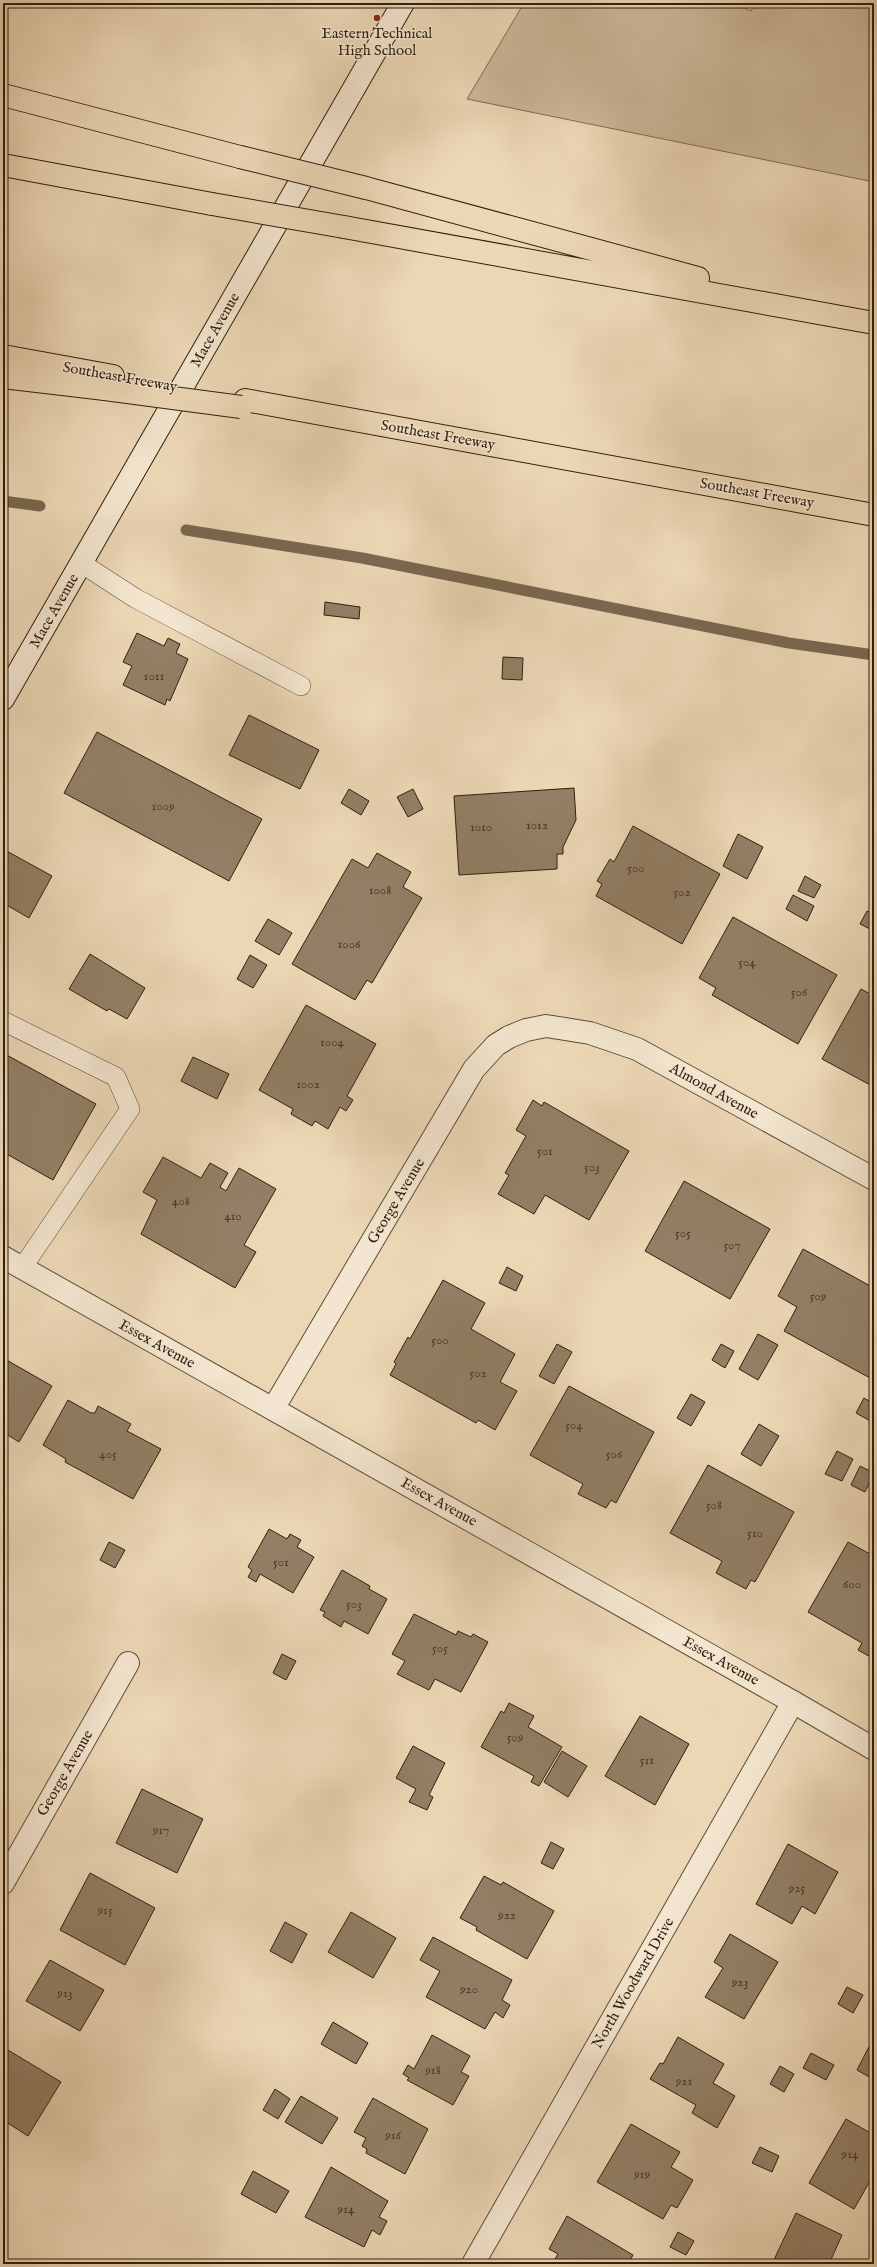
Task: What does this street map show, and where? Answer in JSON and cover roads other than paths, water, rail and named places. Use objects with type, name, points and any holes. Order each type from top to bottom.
[{"type":"highway","points":[[3,95],[240,157],[366,188],[846,318]]},
{"type":"highway","points":[[3,164],[212,204],[874,323]]},
{"type":"highway","name":"Southeast Freeway","points":[[3,356],[109,382],[338,417],[874,515]]},
{"type":"highway","points":[[3,377],[109,382]]},
{"type":"street","name":"Mace Avenue","points":[[3,699],[404,3]]},
{"type":"street","name":"Almond Avenue","points":[[546,1026],[590,1033],[637,1049],[874,1179]]},
{"type":"street","name":"George Avenue","points":[[273,1409],[474,1068],[496,1045],[509,1036],[526,1030],[546,1026]]},
{"type":"street","name":"Essex Avenue","points":[[3,1257],[874,1749]]},
{"type":"street","name":"George Avenue","points":[[3,1883],[128,1663]]},
{"type":"street","name":"North Woodward Drive","points":[[473,2264],[793,1702]]},
{"type":"lane","points":[[81,563],[135,598],[301,686]]},
{"type":"lane","points":[[3,1021],[116,1077],[130,1109],[22,1268]]},
{"type":"waterway","points":[[3,501],[40,506]]},
{"type":"waterway","points":[[186,530],[362,558],[789,643],[874,655]]},
{"type":"place","name":"Eastern Technical High School","points":[[377,18]]}]
